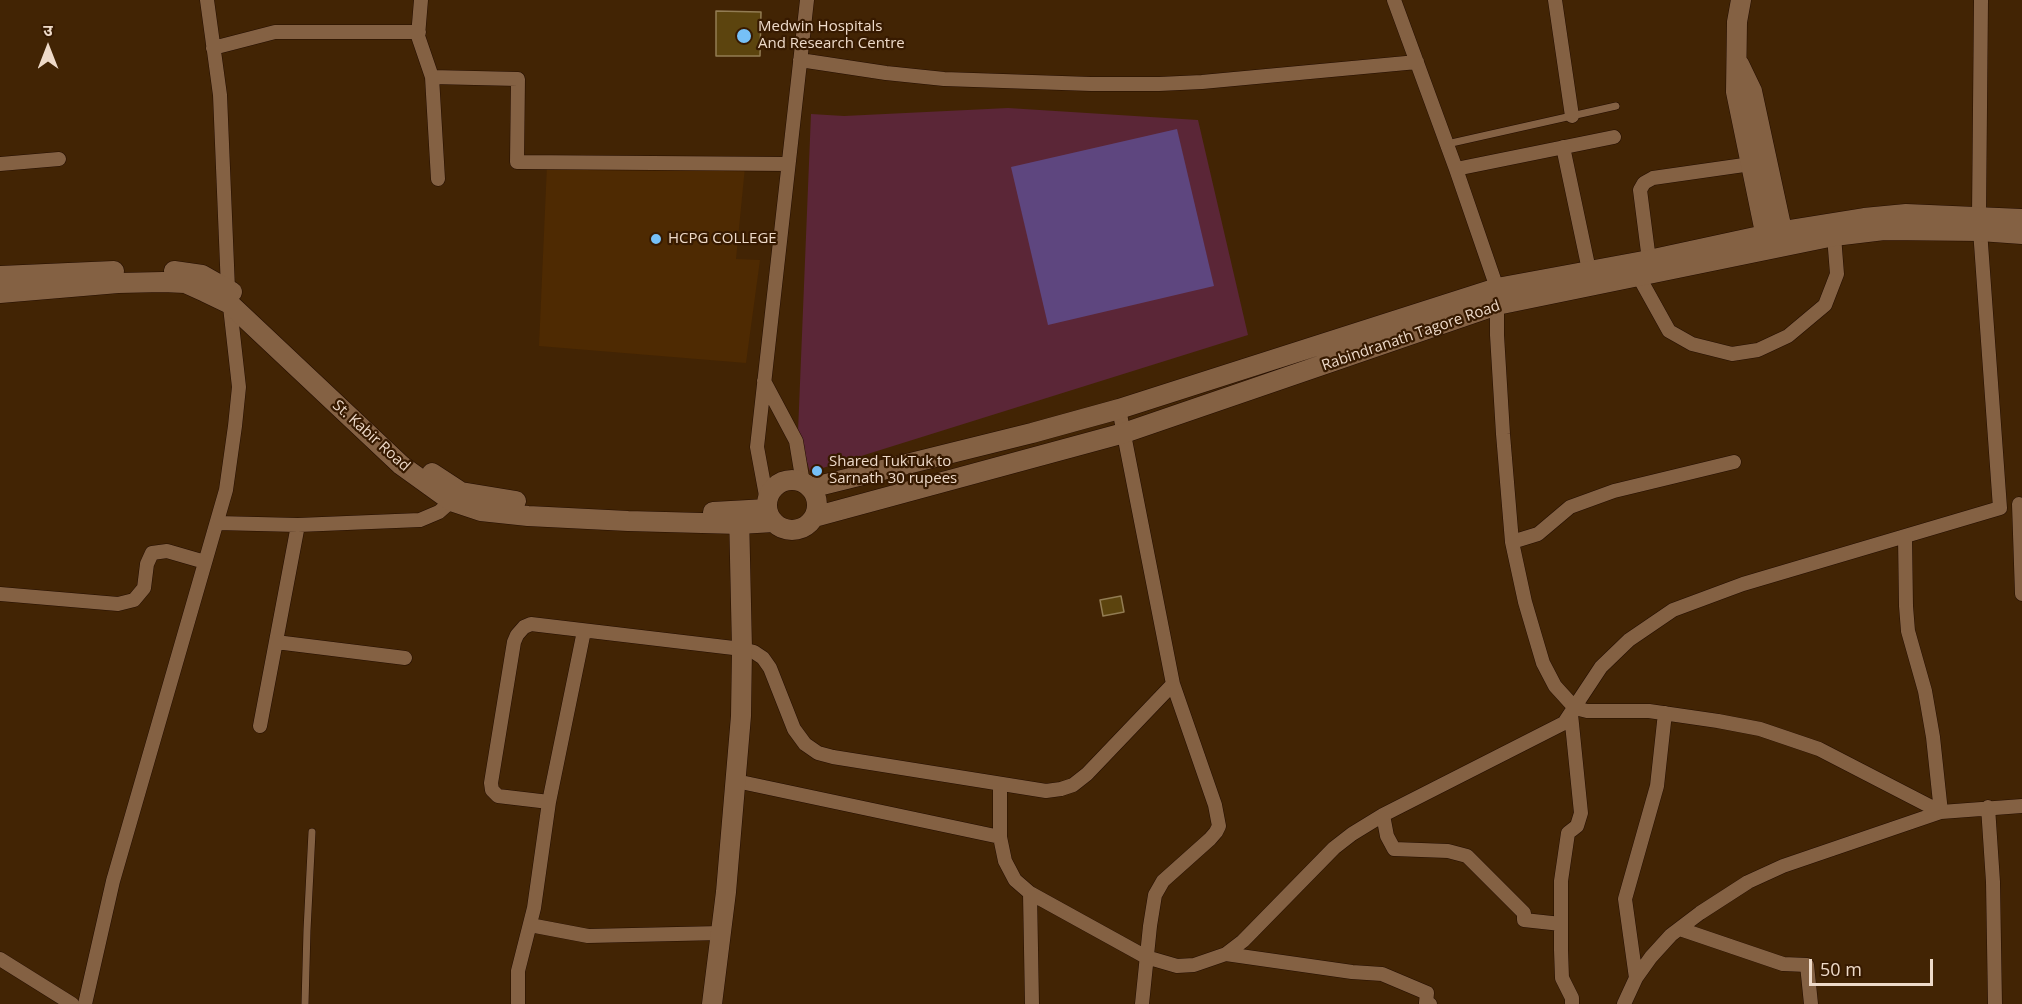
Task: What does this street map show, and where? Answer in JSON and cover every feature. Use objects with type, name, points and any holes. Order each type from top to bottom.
[{"type":"main road","points":[[1741,0],[1737,22],[1736,92],[1751,164],[1775,240]]},
{"type":"main road","points":[[1737,59],[1752,91],[1775,240]]},
{"type":"main road","name":"Rabindranath Tagore Road","points":[[1644,268],[1589,270],[1032,433],[807,486],[788,480],[781,483],[770,494],[769,511],[780,527],[795,530],[809,523],[814,517],[1124,434],[1497,297],[1644,268],[1775,240],[1864,218],[1896,215],[1980,224],[2022,234]]},
{"type":"main road","name":"Rabindranath Tagore Road","points":[[1775,240],[2022,219]]},
{"type":"main road","name":"St. Kabir Road","points":[[0,276],[161,270],[202,275],[229,297],[272,326],[315,369],[456,496],[739,517],[769,511]]},
{"type":"main road","name":"St. Kabir Road","points":[[0,293],[118,283],[163,282],[185,283],[229,297]]},
{"type":"main road","points":[[807,486],[817,502],[814,517]]},
{"type":"main road","points":[[712,1004],[721,933],[741,716],[739,517]]},
{"type":"street","points":[[85,1004],[113,880],[226,490],[239,387],[229,297],[220,95],[207,0]]},
{"type":"street","points":[[421,0],[418,36],[432,77],[438,179]]},
{"type":"street","points":[[769,511],[757,447],[807,0]]},
{"type":"street","points":[[1394,0],[1456,169],[1497,297],[1503,434],[1512,542],[1525,602],[1543,663],[1555,686],[1573,711],[1581,813],[1577,826],[1568,833],[1561,881],[1562,978],[1572,998],[1572,1004]]},
{"type":"street","points":[[1555,0],[1572,116]]},
{"type":"street","points":[[1981,0],[1980,224],[2000,508]]},
{"type":"street","points":[[213,48],[275,32],[419,32]]},
{"type":"street","points":[[800,60],[886,73],[944,78],[1091,84],[1202,82],[1417,62]]},
{"type":"street","points":[[432,77],[518,79],[517,162],[789,164]]},
{"type":"street","points":[[1456,169],[1614,137]]},
{"type":"street","points":[[1563,147],[1589,270]]},
{"type":"street","points":[[0,164],[59,159]]},
{"type":"street","points":[[1751,164],[1653,178],[1644,183],[1640,190],[1644,268],[1669,331],[1692,344],[1732,354],[1758,350],[1788,336],[1825,304],[1837,274],[1834,236]]},
{"type":"street","points":[[764,381],[796,441],[807,486]]},
{"type":"street","points":[[1119,409],[1173,684],[1215,805],[1219,826],[1210,838],[1163,881],[1155,894],[1142,1004]]},
{"type":"street","points":[[1512,542],[1538,534],[1570,507],[1607,493],[1734,462]]},
{"type":"street","points":[[217,523],[298,525],[420,520],[440,512],[456,496]]},
{"type":"street","points":[[1000,784],[1000,837],[1005,861],[1015,880],[1030,893],[1146,957],[1177,966],[1194,965],[1226,954],[1243,941],[1334,848],[1352,834],[1383,815],[1558,727],[1573,711],[1584,690],[1601,667],[1629,640],[1673,610],[1743,584],[2020,504],[2022,594]]},
{"type":"street","points":[[260,726],[298,525]]},
{"type":"street","points":[[1905,537],[1908,631],[1925,691],[1941,812]]},
{"type":"street","points":[[0,594],[118,604],[134,600],[144,588],[147,564],[152,553],[167,550],[205,562]]},
{"type":"street","points":[[549,802],[498,796],[492,790],[490,783],[514,642],[524,627],[531,624],[754,652],[763,658],[770,668],[794,729],[805,744],[818,753],[1046,790],[1073,785],[1087,774],[1173,684]]},
{"type":"street","points":[[518,1004],[518,971],[534,908],[549,802],[584,631]]},
{"type":"street","points":[[276,642],[405,658]]},
{"type":"street","points":[[1573,711],[1665,713],[1760,729],[1819,749],[1941,812]]},
{"type":"street","points":[[1636,978],[1625,899],[1657,786],[1665,713]]},
{"type":"street","points":[[736,781],[1000,837]]},
{"type":"street","points":[[1624,1004],[1636,978],[1671,935],[1748,882],[1783,866],[1941,812],[2022,806]]},
{"type":"street","points":[[1988,807],[1993,882],[1995,1004]]},
{"type":"street","points":[[1383,815],[1387,836],[1394,849],[1448,851],[1467,856],[1524,914],[1524,920],[1561,924]]},
{"type":"street","points":[[1030,893],[1032,1004]]},
{"type":"street","points":[[530,925],[588,936],[721,933]]},
{"type":"street","points":[[1680,929],[1783,964],[1807,965],[1811,1004]]},
{"type":"street","points":[[1226,954],[1352,972],[1382,974],[1427,993],[1426,1003],[1430,1004]]},
{"type":"street","points":[[0,959],[72,1004]]},
{"type":"lane","points":[[1447,144],[1616,106]]},
{"type":"lane","points":[[305,1004],[312,832]]},
{"type":"shaded area","points":[[1008,108],[1198,120],[1248,335],[810,472],[798,432],[811,114],[844,116]]},
{"type":"shaded area","points":[[1177,129],[1214,286],[1048,325],[1011,167]]},
{"type":"shaded area","points":[[547,165],[745,167],[736,259],[760,260],[746,363],[539,346]]},
{"type":"building","points":[[716,11],[761,12],[760,56],[716,56]]},
{"type":"building","points":[[1121,596],[1124,612],[1103,616],[1100,600]]},
{"type":"place","name":"Medwin Hospitals And Research Centre","points":[[744,36]]},
{"type":"place","name":"HCPG COLLEGE","points":[[656,239]]},
{"type":"place","name":"Shared TukTuk to Sarnath 30 rupees","points":[[817,471]]}]
